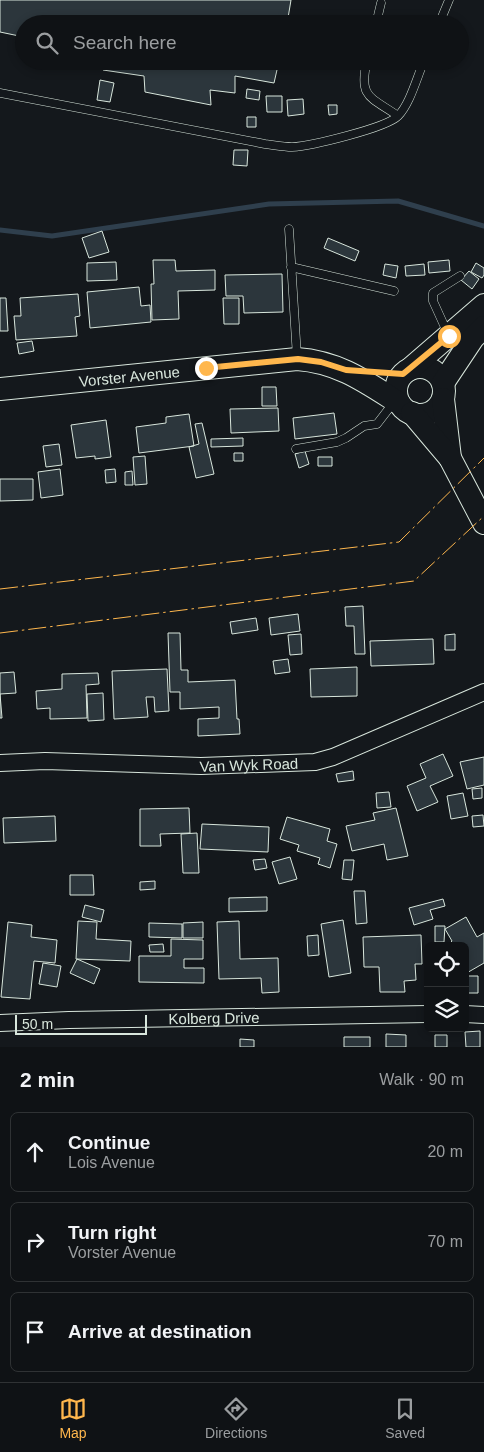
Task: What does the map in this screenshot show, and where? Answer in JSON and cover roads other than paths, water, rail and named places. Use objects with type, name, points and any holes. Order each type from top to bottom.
[{"type":"main road","points":[[484,305],[407,372],[397,386],[396,392],[402,406],[423,415],[430,413],[440,405],[443,391],[473,338],[484,327]]},
{"type":"main road","name":"Vorster Avenue","points":[[0,389],[298,359],[321,362],[346,370],[402,406],[450,458],[484,523]]},
{"type":"main road","name":"Vorster Avenue","points":[[346,370],[407,372],[419,367],[436,372],[443,391],[450,458]]},
{"type":"street","name":"Van Wyk Road","points":[[0,763],[45,761],[201,766],[315,762],[333,757],[484,692]]},
{"type":"street","name":"Kolberg Drive","points":[[0,1023],[68,1020],[424,1014]]},
{"type":"street","points":[[469,1014],[484,1015]]},
{"type":"lane","points":[[443,15],[449,0]]},
{"type":"lane","points":[[379,15],[382,3]]},
{"type":"lane","points":[[365,70],[363,77],[367,94],[398,116]]},
{"type":"lane","points":[[0,93],[265,144],[292,147],[315,143],[387,124],[398,116],[408,99],[420,70]]},
{"type":"lane","points":[[289,229],[298,359]]},
{"type":"lane","points":[[291,267],[394,291]]},
{"type":"lane","points":[[449,336],[433,302],[433,293],[460,276]]},
{"type":"lane","points":[[296,449],[337,442],[364,426],[377,424],[402,406]]},
{"type":"waterway","points":[[0,230],[52,236],[269,204],[398,201],[484,226]]}]
